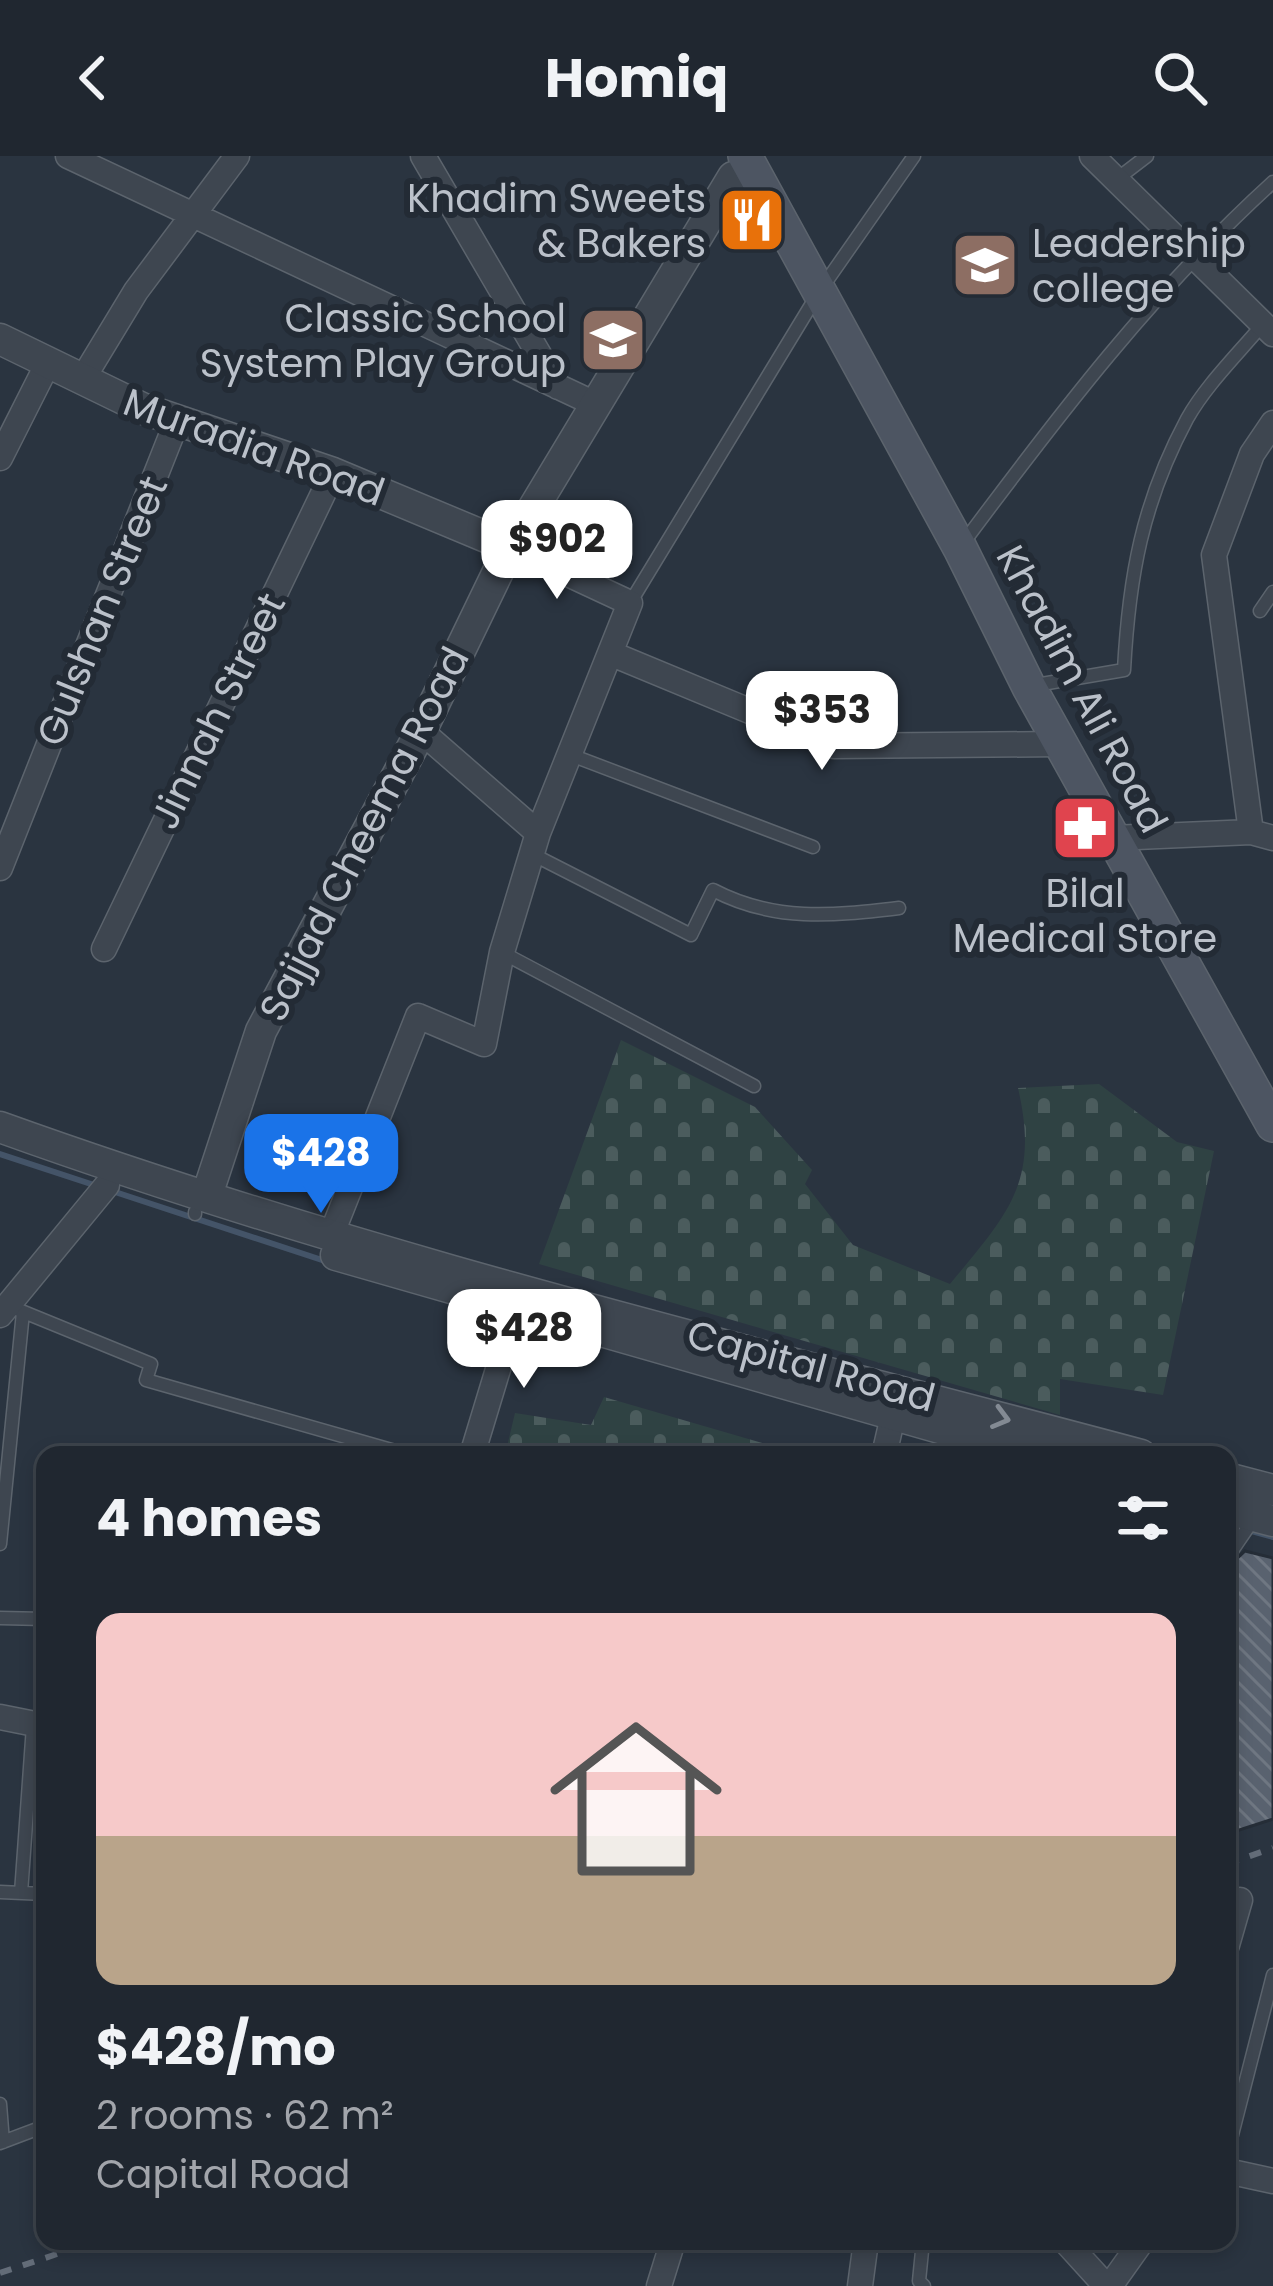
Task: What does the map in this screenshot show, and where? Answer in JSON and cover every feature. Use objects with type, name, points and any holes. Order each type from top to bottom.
[{"type":"main road","name":"Khadim Ali Road","points":[[744,164],[960,548],[1029,687],[1273,1125]]},
{"type":"street","points":[[68,156],[593,403]]},
{"type":"street","points":[[82,380],[136,291],[237,156]]},
{"type":"street","points":[[423,156],[559,387]]},
{"type":"street","points":[[1092,156],[1268,329]]},
{"type":"street","name":"Sajjad Cheema Road","points":[[199,1207],[261,1031],[421,731],[510,547],[593,403],[744,164]]},
{"type":"street","name":"Muradia Road","points":[[0,339],[177,421],[333,473],[510,547]]},
{"type":"street","points":[[0,458],[48,363]]},
{"type":"street","name":"Gulshan Street","points":[[0,868],[177,421]]},
{"type":"street","points":[[1113,838],[1266,835],[1214,555],[1252,454],[1273,423]]},
{"type":"street","name":"Jinnah Street","points":[[104,949],[333,473]]},
{"type":"street","points":[[332,1233],[418,1016],[484,1044],[502,952],[534,843],[630,603],[510,547]]},
{"type":"street","points":[[612,654],[834,746],[1060,744]]},
{"type":"street","points":[[421,731],[534,843]]},
{"type":"street","name":"Capital Road","points":[[0,1127],[107,1184],[332,1233],[519,1300],[1105,1446]]},
{"type":"street","points":[[0,1148],[107,1184],[8,1309]]},
{"type":"street","points":[[199,1207],[1001,1446]]},
{"type":"street","points":[[475,1446],[519,1300]]},
{"type":"street","points":[[886,1446],[892,1416]]},
{"type":"street","points":[[0,1717],[36,1725]]},
{"type":"street","points":[[1236,1914],[1240,1900]]},
{"type":"street","points":[[1236,2173],[1273,2181]]},
{"type":"street","points":[[659,2286],[670,2250]]},
{"type":"street","points":[[860,2286],[865,2250]]},
{"type":"street","points":[[1074,2250],[1108,2286],[1135,2250]]},
{"type":"lane","points":[[630,603],[819,292],[914,156]]},
{"type":"lane","points":[[1116,179],[1147,156]]},
{"type":"lane","points":[[960,548],[1096,364],[1193,255],[1273,182]]},
{"type":"lane","points":[[1029,687],[1124,670],[1129,578],[1144,525],[1188,417],[1268,329]]},
{"type":"lane","points":[[1260,610],[1273,592]]},
{"type":"lane","points":[[571,754],[813,847]]},
{"type":"lane","points":[[534,843],[692,935],[712,890],[748,908],[818,918],[898,908]]},
{"type":"lane","points":[[502,952],[754,1085]]},
{"type":"lane","points":[[0,1544],[8,1309],[151,1364],[146,1380],[378,1446]]},
{"type":"lane","points":[[1236,1543],[1255,1512]]},
{"type":"lane","points":[[0,1618],[36,1619]]},
{"type":"lane","points":[[21,1893],[36,1754]]},
{"type":"lane","points":[[0,1892],[36,1894]]},
{"type":"lane","points":[[1236,2119],[1273,1975]]},
{"type":"lane","points":[[0,2104],[2,2142],[36,2129]]},
{"type":"lane","points":[[922,2250],[919,2281],[924,2286]]},
{"type":"green space","points":[[621,1040],[755,1107],[812,1170],[805,1184],[853,1245],[950,1284],[1014,1195],[1025,1148],[1018,1088],[1099,1084],[1177,1142],[1214,1151],[1163,1395],[1060,1379],[1060,1415],[539,1264]]},
{"type":"green space","points":[[604,1397],[773,1446],[507,1446],[515,1413],[591,1425]]},
{"type":"building","points":[[1245,1551],[1273,1558],[1273,1819],[1236,1831],[1236,1560]]},
{"type":"waterway","points":[[0,1154],[97,1186]]},
{"type":"waterway","points":[[109,1190],[325,1261]]},
{"type":"waterway","points":[[1248,1530],[1273,1537]]},
{"type":"railway","points":[[1236,1861],[1273,1848]]},
{"type":"railway","points":[[0,2273],[69,2250]]},
{"type":"place","name":"Khadim Sweets & Bakers","points":[[752,220]]},
{"type":"place","name":"Leadership college","points":[[985,265]]},
{"type":"place","name":"Classic School System Play Group","points":[[613,340]]},
{"type":"place","name":"Bilal Medical Store","points":[[1085,828]]}]
